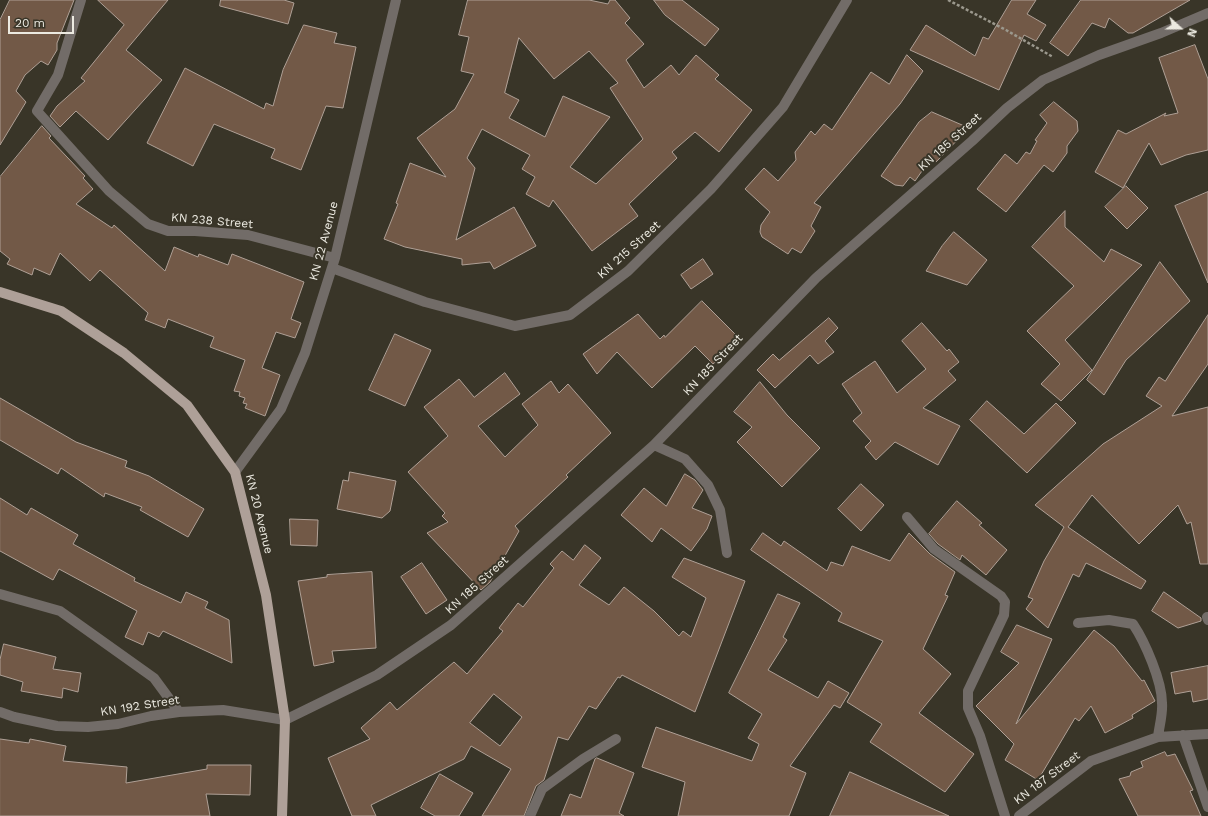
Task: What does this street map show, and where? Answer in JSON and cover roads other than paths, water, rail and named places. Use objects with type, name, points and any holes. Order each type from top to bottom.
[{"type":"main road","name":"KN 20 Avenue","points":[[0,292],[61,311],[124,353],[187,405],[235,472],[266,595],[285,720],[282,816]]},
{"type":"street","name":"KN 238 Street","points":[[81,0],[58,75],[37,111],[108,191],[148,224],[168,231],[195,230],[248,235],[333,263]]},
{"type":"street","name":"KN 22 Avenue","points":[[235,472],[281,408],[305,353],[333,263],[396,0]]},
{"type":"street","name":"KN 215 Street","points":[[333,263],[425,302],[515,326],[570,315],[628,271],[711,189],[783,107],[847,0]]},
{"type":"street","name":"KN 185 Street","points":[[285,720],[377,675],[451,625],[654,445],[816,278],[972,141],[1007,108],[1043,80],[1099,55],[1161,33],[1208,13]]},
{"type":"street","points":[[654,445],[685,459],[708,485],[720,510],[727,553]]},
{"type":"street","points":[[907,517],[934,549],[1001,596],[1005,602],[1004,615],[968,691],[968,708],[980,736],[1005,816]]},
{"type":"street","points":[[0,594],[60,611],[154,678],[179,712]]},
{"type":"street","points":[[1078,622],[1109,620],[1133,624],[1136,628],[1142,638],[1154,669],[1162,703],[1158,738]]},
{"type":"street","name":"KN 192 Street","points":[[0,712],[14,717],[57,726],[88,727],[118,724],[151,716],[179,712],[223,710],[285,720]]},
{"type":"street","name":"KN 187 Street","points":[[1019,816],[1091,761],[1158,738],[1208,734]]},
{"type":"street","points":[[1183,735],[1208,807]]},
{"type":"street","points":[[530,816],[542,789],[582,759],[616,739]]}]
